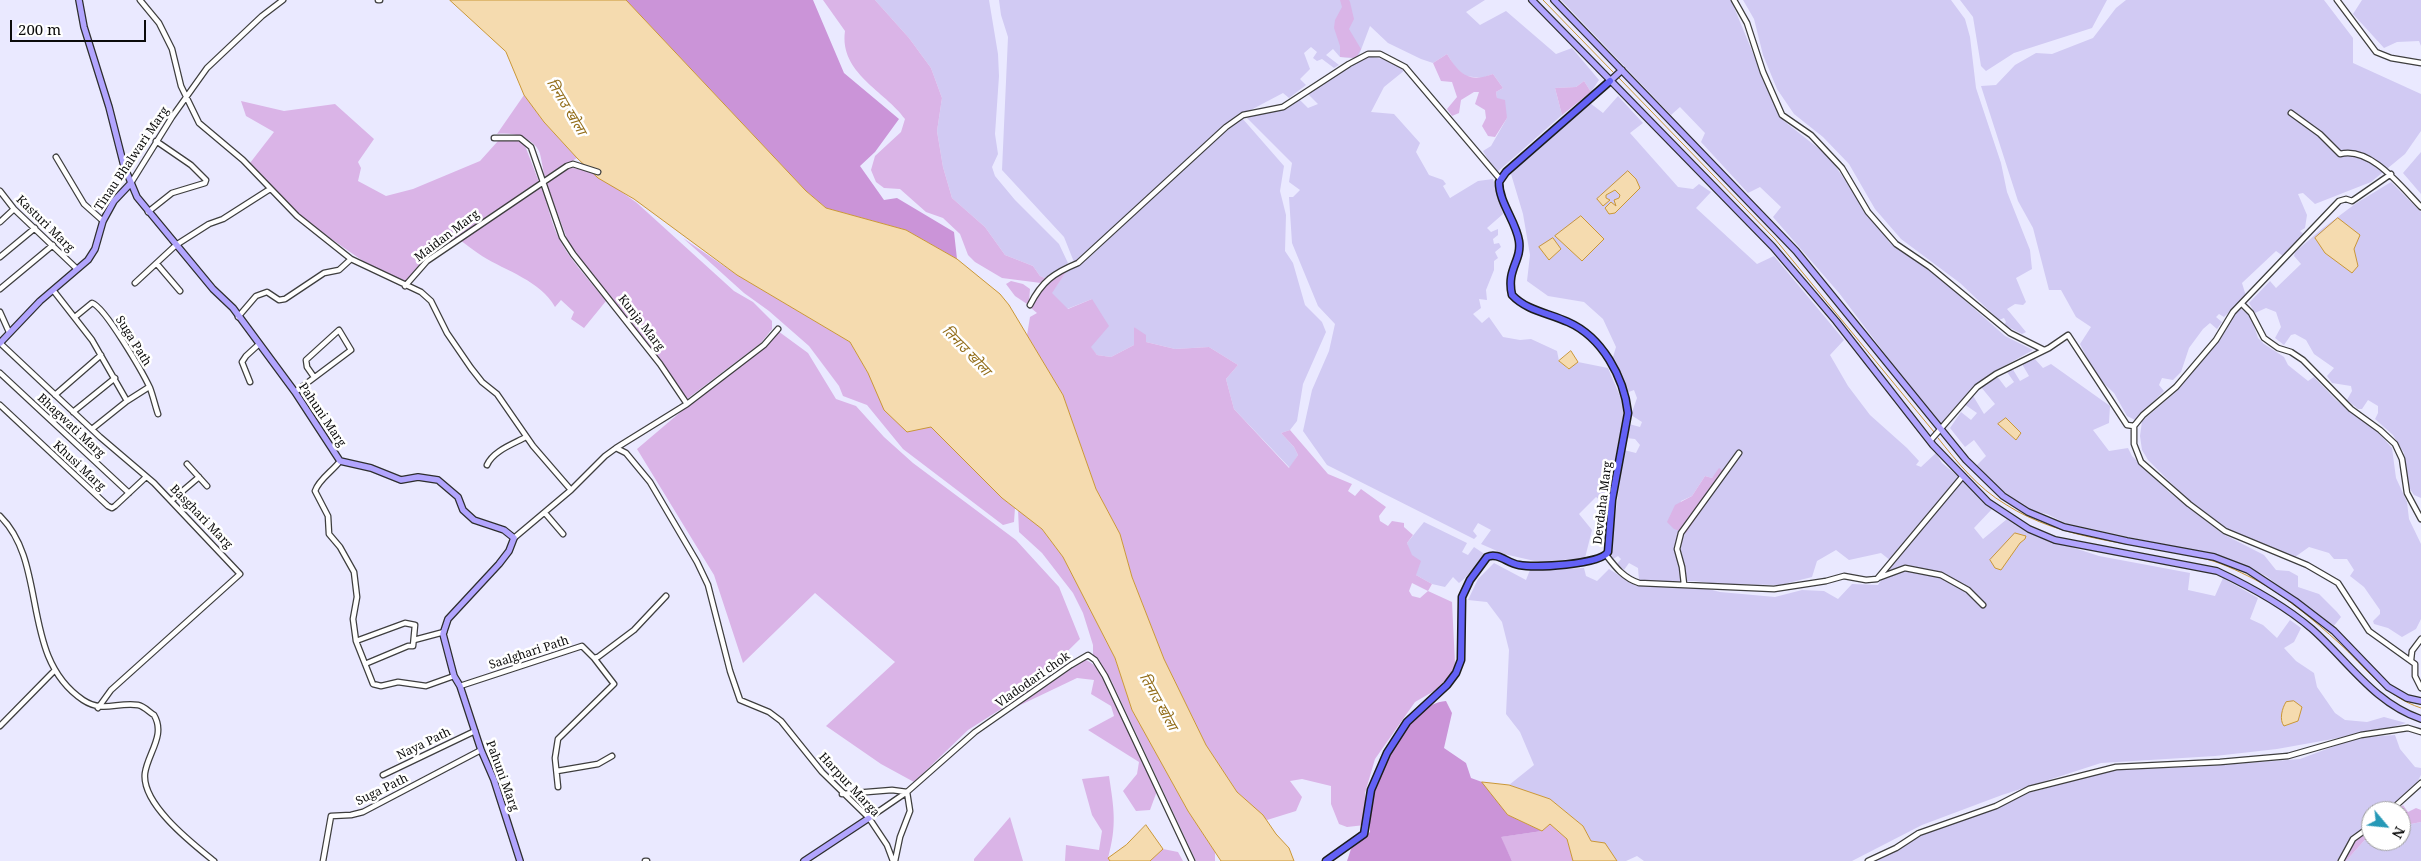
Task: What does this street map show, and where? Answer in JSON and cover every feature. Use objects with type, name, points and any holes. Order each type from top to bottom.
[{"type":"main road","name":"Pahuni Marg","points":[[79,0],[84,27],[131,184],[137,197],[238,317],[295,392],[340,461],[371,468],[401,480],[418,477],[438,480],[458,497],[464,510],[474,520],[504,530],[514,538]]},
{"type":"main road","points":[[1532,0],[1773,247],[1836,321],[1930,441],[1988,502],[2041,535],[2098,550],[2217,571],[2246,585],[2278,604],[2312,629],[2384,700],[2421,719]]},
{"type":"main road","points":[[1554,0],[1796,251],[1981,476],[2003,496],[2028,512],[2080,531],[2214,557],[2248,570],[2295,601],[2334,631],[2388,687],[2407,698],[2421,701]]},
{"type":"main road","points":[[1500,179],[1622,70]]},
{"type":"main road","name":"Devdaha Marg","points":[[1326,861],[1364,834],[1371,790],[1387,753],[1407,722],[1448,685],[1456,673],[1461,660],[1462,597],[1470,580],[1487,557],[1496,555],[1511,563],[1525,566],[1586,563],[1606,555],[1611,526],[1612,500],[1628,412],[1627,399],[1616,371],[1602,349],[1569,322],[1539,312],[1512,295],[1510,280],[1518,254],[1519,241],[1516,228],[1500,192],[1500,179]]},
{"type":"main road","name":"Tinau Bhalwari Marg","points":[[0,343],[53,290],[88,260],[95,249],[102,221],[114,201],[131,184]]},
{"type":"main road","points":[[444,632],[448,619],[499,564],[509,550],[514,538]]},
{"type":"main road","name":"Pahuni Marg","points":[[444,632],[454,676],[460,686],[481,750],[494,780],[520,861]]},
{"type":"main road","name":"Vladodari chok","points":[[804,861],[869,818]]},
{"type":"street","points":[[140,0],[159,23],[172,48],[181,86],[199,123],[243,160],[297,216],[351,259],[421,292],[431,301],[456,347],[482,382],[506,406],[526,437],[571,490]]},
{"type":"street","name":"Tinau Bhalwari Marg","points":[[131,184],[156,141],[207,68],[262,16],[283,0]]},
{"type":"street","points":[[1734,0],[1747,23],[1763,72],[1782,115],[1811,135],[1842,168],[1868,212],[1896,244],[1930,267],[2010,333],[2044,350]]},
{"type":"street","points":[[2336,0],[2376,52],[2391,58],[2421,63]]},
{"type":"street","points":[[1030,305],[1037,290],[1063,268],[1078,262],[1226,127],[1243,115],[1283,107],[1349,64],[1368,54],[1380,54],[1405,67],[1500,179]]},
{"type":"street","points":[[2291,112],[2320,134],[2340,154],[2349,151],[2391,174],[2421,208]]},
{"type":"street","points":[[494,138],[520,138],[531,147],[542,183],[573,164],[598,172]]},
{"type":"street","points":[[148,212],[172,193],[205,183],[206,180],[195,169],[156,141]]},
{"type":"street","points":[[56,157],[84,204],[102,221]]},
{"type":"street","points":[[2391,174],[2352,201],[2346,199],[2340,201],[2226,321],[2216,340],[2176,387],[2143,415],[2134,426],[2134,444],[2141,462],[2182,498],[2225,531],[2307,565],[2338,584],[2369,631],[2411,660],[2419,671],[2415,676],[2421,688]]},
{"type":"street","name":"Maidan Marg","points":[[405,286],[428,261],[542,183]]},
{"type":"street","name":"Kunja Marg","points":[[542,183],[562,237],[573,254],[660,364],[687,404]]},
{"type":"street","points":[[135,283],[176,245],[213,222],[223,219],[270,189]]},
{"type":"street","name":"Kasturi Marg","points":[[0,192],[14,209],[77,269]]},
{"type":"street","points":[[0,222],[14,209]]},
{"type":"street","points":[[0,257],[36,228]]},
{"type":"street","points":[[0,289],[53,245]]},
{"type":"street","points":[[238,317],[261,293],[267,292],[279,300],[285,299],[324,273],[338,270],[351,259]]},
{"type":"street","points":[[157,264],[180,292]]},
{"type":"street","points":[[53,290],[102,355],[127,401]]},
{"type":"street","name":"Suga Path","points":[[75,317],[92,303],[95,304],[113,326],[149,388],[158,414]]},
{"type":"street","points":[[2242,304],[2251,313],[2264,338],[2278,348],[2291,352],[2303,360],[2351,408],[2395,444],[2402,459],[2407,493],[2421,519]]},
{"type":"street","points":[[0,312],[9,332]]},
{"type":"street","points":[[514,538],[571,490],[605,456],[687,404],[764,345],[778,329]]},
{"type":"street","points":[[295,392],[351,350],[339,330],[306,360],[305,363],[314,377]]},
{"type":"street","points":[[1930,441],[1977,387],[1996,374],[2044,350],[2068,335],[2127,425],[2134,426]]},
{"type":"street","name":"Basghari Marg","points":[[0,343],[73,412],[172,500],[240,574],[111,690],[98,708]]},
{"type":"street","points":[[250,382],[242,362],[258,345]]},
{"type":"street","points":[[55,395],[102,355]]},
{"type":"street","name":"Bhagwati Marg","points":[[0,373],[129,493]]},
{"type":"street","points":[[73,412],[115,378]]},
{"type":"street","points":[[92,429],[127,401],[149,388]]},
{"type":"street","name":"Khusi Marg","points":[[0,405],[112,508],[146,477]]},
{"type":"street","points":[[487,465],[495,454],[526,437]]},
{"type":"street","name":"Harpur Marga","points":[[616,448],[626,453],[650,482],[697,562],[708,585],[730,671],[740,700],[774,715],[842,794],[869,818],[894,861]]},
{"type":"street","points":[[1684,584],[1677,549],[1681,533],[1739,453]]},
{"type":"street","points":[[340,461],[332,472],[321,481],[315,491],[328,516],[329,534],[340,547],[354,572],[357,596],[353,619],[356,641],[373,684],[378,686],[398,682],[426,686],[454,676]]},
{"type":"street","points":[[187,464],[207,486]]},
{"type":"street","points":[[1877,579],[1963,476]]},
{"type":"street","points":[[172,500],[199,477]]},
{"type":"street","points":[[544,513],[564,534]]},
{"type":"street","points":[[0,516],[13,533],[23,556],[38,623],[54,671],[74,693],[98,708],[137,705],[154,715],[159,725],[154,748],[145,773],[148,789],[156,808],[166,819],[214,861]]},
{"type":"street","points":[[1606,555],[1620,572],[1631,581],[1668,585],[1684,584],[1774,589],[1826,581],[1844,576],[1866,580],[1877,579],[1905,568],[1942,575],[1968,590],[1983,605]]},
{"type":"street","points":[[558,787],[556,758],[558,740],[614,684],[594,658],[634,630],[666,596]]},
{"type":"street","points":[[356,641],[410,622],[415,625],[413,646],[408,646],[365,664]]},
{"type":"street","points":[[414,640],[444,632]]},
{"type":"street","points":[[2411,660],[2412,651],[2421,639]]},
{"type":"street","name":"Saalghari Path","points":[[460,686],[582,646],[594,658]]},
{"type":"street","name":"Vladodari chok","points":[[869,818],[906,792],[974,732],[1088,655],[1095,660],[1105,676],[1192,861]]},
{"type":"street","points":[[0,726],[54,671]]},
{"type":"street","points":[[1868,861],[1904,843],[1918,833],[1996,806],[2029,789],[2116,767],[2220,762],[2288,756],[2362,735],[2408,728],[2421,732]]},
{"type":"street","name":"Naya Path","points":[[383,775],[475,731]]},
{"type":"street","name":"Suga Path","points":[[323,861],[331,816],[363,812],[481,750]]},
{"type":"street","points":[[557,771],[598,764],[612,756]]},
{"type":"street","points":[[2401,801],[2421,784]]},
{"type":"street","points":[[842,794],[892,790],[906,792],[910,811],[900,837],[894,861]]},
{"type":"street","points":[[2341,861],[2353,839],[2361,833]]},
{"type":"shaded area","points":[[626,0],[813,0],[844,73],[899,119],[875,152],[860,166],[884,200],[897,198],[954,232],[957,259],[906,230],[826,208],[806,191]]},
{"type":"shaded area","points":[[823,0],[875,0],[909,38],[931,68],[942,98],[937,131],[943,167],[952,198],[985,227],[1005,255],[1033,266],[1040,276],[1047,279],[1041,283],[1002,278],[975,262],[968,255],[960,234],[943,218],[926,212],[900,189],[884,188],[876,182],[871,170],[875,156],[901,132],[905,119],[856,70],[849,59],[845,46],[845,31]]},
{"type":"shaded area","points":[[875,0],[989,0],[998,54],[999,76],[995,134],[998,154],[992,167],[995,176],[1015,200],[1059,244],[1068,263],[1047,279],[1040,276],[1033,266],[1005,255],[985,227],[952,198],[943,167],[937,131],[942,98],[931,68],[909,38]]},
{"type":"shaded area","points":[[999,0],[1485,0],[1466,12],[1480,25],[1506,11],[1556,54],[1572,48],[1599,80],[1591,92],[1584,81],[1576,87],[1555,88],[1562,115],[1496,173],[1483,151],[1491,146],[1507,118],[1497,99],[1496,92],[1503,88],[1493,74],[1482,78],[1465,76],[1455,67],[1447,54],[1433,63],[1421,59],[1388,43],[1370,26],[1359,55],[1354,58],[1340,57],[1333,49],[1326,55],[1339,65],[1334,68],[1322,59],[1317,61],[1313,58],[1317,52],[1311,47],[1304,53],[1310,69],[1300,79],[1306,85],[1289,98],[1283,93],[1228,122],[1083,257],[1074,262],[1064,237],[1002,170],[1008,37],[1001,15]]},
{"type":"shaded area","points":[[1340,0],[1349,0],[1350,2],[1354,19],[1349,29],[1361,49],[1356,58],[1340,57],[1340,46],[1334,28],[1335,20],[1342,7]]},
{"type":"shaded area","points":[[1561,0],[1731,0],[1774,104],[1784,121],[1828,156],[1890,243],[1934,273],[2005,336],[2033,350],[1997,370],[1970,391],[1944,423],[1938,424],[1839,293],[1773,217],[1781,207],[1760,187],[1748,193],[1701,142],[1705,133],[1680,107],[1671,115]]},
{"type":"shaded area","points":[[1743,0],[1951,0],[1965,19],[1970,37],[1976,88],[2001,163],[2007,192],[2030,250],[2032,269],[2016,278],[2026,302],[2023,305],[2015,304],[2007,309],[2026,332],[2022,334],[2004,325],[2006,322],[2004,318],[1999,320],[1960,283],[1901,239],[1875,209],[1849,164],[1823,137],[1794,114],[1777,89],[1763,55],[1754,19]]},
{"type":"shaded area","points":[[1960,0],[2107,0],[2092,28],[2014,53],[1986,71],[1981,66],[1973,17]]},
{"type":"shaded area","points":[[2126,0],[2324,0],[2353,38],[2353,63],[2421,94],[2421,131],[2405,154],[2371,182],[2315,204],[2303,193],[2298,194],[2307,215],[2305,228],[2300,231],[2305,235],[2283,256],[2276,251],[2242,283],[2246,296],[2224,317],[2219,314],[2216,317],[2222,322],[2217,329],[2210,323],[2203,329],[2189,348],[2181,372],[2173,380],[2162,378],[2159,385],[2164,391],[2135,420],[2127,416],[2114,393],[2096,376],[2080,344],[2091,327],[2076,317],[2061,290],[2049,290],[2033,228],[2018,201],[1981,86],[1996,85],[2015,65],[2036,53],[2052,54],[2093,38],[2116,8]]},
{"type":"shaded area","points":[[2362,0],[2421,0],[2421,46],[2419,41],[2397,42],[2384,48],[2353,14]]},
{"type":"shaded area","points":[[1447,54],[1461,72],[1478,78],[1493,74],[1503,88],[1496,92],[1497,98],[1505,100],[1507,118],[1495,137],[1488,136],[1482,126],[1486,118],[1485,110],[1475,104],[1479,92],[1474,92],[1461,100],[1459,113],[1452,116],[1447,109],[1457,97],[1452,82],[1441,81],[1433,63]]},
{"type":"shaded area","points":[[1366,56],[1389,60],[1405,70],[1384,87],[1371,112],[1394,114],[1420,143],[1416,152],[1429,175],[1443,180],[1446,184],[1443,186],[1450,198],[1478,181],[1493,179],[1503,214],[1487,228],[1491,232],[1498,229],[1498,235],[1493,239],[1494,244],[1499,243],[1501,247],[1495,252],[1498,258],[1494,261],[1494,270],[1486,290],[1487,300],[1479,299],[1481,308],[1473,314],[1482,323],[1489,317],[1503,337],[1520,340],[1531,339],[1557,351],[1559,361],[1568,369],[1578,362],[1608,368],[1625,408],[1606,505],[1596,497],[1579,514],[1592,530],[1585,558],[1539,562],[1504,554],[1481,544],[1491,530],[1478,523],[1473,531],[1477,536],[1474,539],[1327,465],[1303,431],[1312,390],[1329,351],[1335,324],[1318,306],[1292,243],[1289,197],[1293,197],[1300,190],[1289,182],[1292,163],[1246,117],[1288,108],[1298,98],[1308,108],[1318,104],[1307,93]]},
{"type":"shaded area","points":[[1584,81],[1591,92],[1562,115],[1555,88],[1576,87]]},
{"type":"shaded area","points":[[524,95],[544,122],[577,158],[545,178],[539,151],[536,146],[521,136],[497,134]]},
{"type":"shaded area","points":[[1618,96],[1643,123],[1630,133],[1678,187],[1693,189],[1699,184],[1711,192],[1696,208],[1757,264],[1774,256],[1844,340],[1830,355],[1848,386],[1870,415],[1919,461],[1916,465],[1921,467],[1936,453],[1942,463],[1960,478],[1891,561],[1881,553],[1849,560],[1836,550],[1817,561],[1812,577],[1780,585],[1717,584],[1695,581],[1639,580],[1638,568],[1629,563],[1624,570],[1617,564],[1621,559],[1618,556],[1613,559],[1610,555],[1624,450],[1636,453],[1640,445],[1635,439],[1626,438],[1629,424],[1640,427],[1642,422],[1631,415],[1637,398],[1634,390],[1626,393],[1613,357],[1616,347],[1603,319],[1584,302],[1548,296],[1527,281],[1530,255],[1523,214],[1511,174],[1533,152],[1590,103],[1603,113]],"holes":[[[1636,179],[1615,213],[1614,206],[1617,206],[1620,195],[1615,190],[1605,195],[1610,200],[1599,196]],[[1718,472],[1675,529],[1681,501],[1692,496],[1705,476],[1712,478]]]},
{"type":"shaded area","points":[[241,101],[284,111],[335,104],[374,139],[358,162],[361,168],[358,181],[386,196],[413,189],[480,161],[498,141],[508,140],[518,140],[524,143],[539,182],[429,256],[404,283],[363,261],[307,222],[250,163],[274,132],[246,116]]},
{"type":"shaded area","points":[[1242,118],[1284,166],[1280,191],[1286,215],[1285,251],[1293,263],[1305,305],[1322,322],[1326,332],[1303,384],[1297,421],[1290,430],[1281,433],[1294,447],[1298,455],[1290,468],[1234,409],[1226,379],[1238,365],[1209,347],[1175,349],[1146,342],[1134,327],[1134,345],[1111,357],[1097,355],[1090,347],[1092,299],[1067,309],[1051,293],[1066,272],[1091,256],[1195,157]]},
{"type":"shaded area","points":[[2421,152],[2421,194],[2403,173]]},
{"type":"shaded area","points":[[569,167],[594,172],[637,203],[734,291],[753,302],[772,321],[772,329],[761,343],[683,402],[662,364],[575,254],[577,253],[570,247],[546,182]]},
{"type":"shaded area","points":[[2391,182],[2421,212],[2421,498],[2414,495],[2408,486],[2404,453],[2393,435],[2375,419],[2378,413],[2378,406],[2368,400],[2362,409],[2358,409],[2347,400],[2352,391],[2351,386],[2332,383],[2327,376],[2334,368],[2314,354],[2306,340],[2295,334],[2291,335],[2284,345],[2275,338],[2281,327],[2276,312],[2266,308],[2255,313],[2249,303],[2270,281],[2276,288],[2301,264],[2294,256],[2295,252],[2323,228],[2355,204]]},
{"type":"shaded area","points":[[541,186],[558,237],[577,266],[606,301],[584,328],[571,319],[574,312],[561,300],[555,307],[549,298],[532,283],[482,256],[460,240]]},
{"type":"shaded area","points":[[683,238],[737,275],[850,342],[868,373],[931,427],[1002,498],[1015,508],[1014,522],[1003,525],[903,449],[867,405],[843,396],[839,386],[809,346],[769,311],[744,293]]},
{"type":"shaded area","points":[[1063,269],[1066,272],[1052,293],[1068,309],[1092,299],[1109,326],[1091,347],[1097,355],[1111,357],[1134,345],[1134,327],[1146,335],[1146,342],[1175,349],[1209,347],[1238,365],[1226,379],[1234,409],[1289,468],[1298,455],[1294,447],[1281,433],[1290,430],[1328,474],[1352,484],[1348,491],[1355,496],[1361,489],[1386,507],[1379,516],[1380,521],[1388,526],[1392,521],[1404,523],[1404,527],[1413,535],[1407,543],[1412,555],[1421,561],[1416,575],[1432,584],[1428,591],[1452,602],[1455,664],[1451,675],[1434,691],[1415,702],[1375,759],[1365,793],[1365,825],[1347,827],[1339,824],[1331,804],[1331,786],[1302,779],[1290,781],[1302,797],[1296,811],[1267,820],[1237,792],[1206,745],[1164,659],[1132,577],[1120,534],[1096,489],[1063,395],[1027,335],[1030,317],[1037,313],[1031,308],[1034,302],[1041,291]],"holes":[[[1412,583],[1428,591],[1420,598],[1412,596],[1409,591]]]},
{"type":"shaded area","points":[[1011,281],[1023,284],[1030,289],[1029,302],[1027,304],[1015,296],[1006,284]]},
{"type":"shaded area","points":[[2240,308],[2251,317],[2258,338],[2264,344],[2284,357],[2288,365],[2308,381],[2314,377],[2336,400],[2377,431],[2392,448],[2396,478],[2407,502],[2409,519],[2421,544],[2421,619],[2416,629],[2402,637],[2388,628],[2374,624],[2373,621],[2380,614],[2380,610],[2364,587],[2350,576],[2354,570],[2347,559],[2334,559],[2329,553],[2309,547],[2295,557],[2245,539],[2216,522],[2187,499],[2148,460],[2142,450],[2140,436],[2142,421],[2177,391],[2221,335],[2229,320]]},
{"type":"shaded area","points":[[778,331],[808,353],[836,399],[856,406],[884,437],[913,463],[1016,540],[1059,587],[1080,639],[1023,695],[968,730],[914,782],[881,764],[826,726],[895,662],[815,593],[743,663],[714,575],[637,449],[697,398],[764,348]]},
{"type":"shaded area","points":[[2034,358],[2043,368],[2051,364],[2110,406],[2109,423],[2093,430],[2109,451],[2128,448],[2132,456],[2169,492],[2223,534],[2264,555],[2276,570],[2289,571],[2298,576],[2298,587],[2319,594],[2341,617],[2333,627],[2266,576],[2229,559],[2065,523],[2047,514],[2030,511],[1991,482],[1975,467],[1986,456],[1974,440],[1965,447],[1950,428],[1961,412],[1971,420],[1977,413],[1964,404],[1972,394],[1984,414],[1995,404],[1981,387],[1997,376],[2006,388],[2014,382],[2007,372],[2012,368],[2020,381],[2029,376],[2022,364]]},
{"type":"shaded area","points":[[1719,468],[1723,471],[1719,484],[1686,533],[1674,529],[1667,522],[1675,505],[1692,496],[1705,476],[1712,478]]},
{"type":"shaded area","points":[[1963,481],[1992,509],[1974,528],[1983,539],[2007,519],[2034,535],[2099,556],[2190,573],[2188,590],[2215,596],[2223,578],[2258,598],[2250,619],[2263,625],[2277,638],[2290,620],[2301,628],[2294,642],[2284,648],[2296,661],[2314,673],[2317,687],[2335,713],[2345,720],[2367,722],[2384,717],[2406,723],[2383,730],[2277,749],[2215,756],[2101,763],[2002,795],[1922,825],[1852,861],[1644,861],[1637,856],[1626,861],[1617,861],[1606,845],[1591,841],[1583,826],[1550,799],[1509,785],[1534,765],[1520,732],[1506,714],[1509,650],[1502,622],[1487,602],[1468,600],[1478,579],[1494,563],[1526,580],[1530,570],[1584,568],[1586,576],[1597,581],[1609,569],[1636,586],[1697,586],[1720,592],[1775,597],[1802,590],[1824,591],[1838,599],[1852,584],[1878,585],[1890,566]]},
{"type":"shaded area","points":[[1018,509],[1042,529],[1063,557],[1115,658],[1132,710],[1188,811],[1215,852],[1215,861],[1196,861],[1111,680],[1093,655],[1093,645],[1083,613],[1073,593],[1042,553],[1019,532]]},
{"type":"shaded area","points":[[1424,522],[1467,543],[1462,552],[1468,555],[1474,547],[1486,555],[1459,583],[1453,577],[1445,587],[1432,584],[1416,575],[1407,543]]},
{"type":"shaded area","points":[[1084,659],[1097,668],[1103,676],[1108,691],[1146,765],[1157,791],[1150,810],[1136,811],[1123,791],[1137,774],[1139,762],[1088,730],[1114,716],[1111,706],[1091,694],[1094,680],[1077,678],[1012,709]]},
{"type":"shaded area","points":[[1446,701],[1452,713],[1444,748],[1466,763],[1471,778],[1482,782],[1508,815],[1542,831],[1501,837],[1512,861],[1347,861],[1351,849],[1370,832],[1370,815],[1374,795],[1379,778],[1395,743],[1418,714],[1432,705]]},
{"type":"shaded area","points":[[2395,735],[2400,749],[2415,767],[2421,768],[2421,775],[2413,790],[2399,801],[2361,801],[2361,830],[2349,840],[2338,861],[1870,861],[1922,834],[2008,803],[2028,793],[2121,768],[2196,767],[2300,759],[2356,738]]},
{"type":"shaded area","points":[[1109,776],[1114,817],[1113,836],[1108,858],[1110,861],[1065,861],[1066,845],[1099,850],[1102,831],[1092,815],[1082,779]]},
{"type":"shaded area","points":[[2416,808],[2421,810],[2421,822],[2411,824],[2411,810]]},
{"type":"shaded area","points":[[1010,817],[1023,861],[974,861],[974,859]]},
{"type":"shaded area","points":[[2421,822],[2421,861],[2346,861],[2361,844],[2361,851],[2411,851],[2411,824]]},
{"type":"shaded area","points":[[1550,824],[1567,839],[1573,861],[1512,861],[1500,837],[1542,831]]},
{"type":"shaded area","points":[[2361,836],[2361,844],[2344,861],[2357,839]]},
{"type":"shaded area","points":[[1163,849],[1178,852],[1183,861],[1150,861]]},
{"type":"water","name":"तिनाउ खोला","points":[[450,0],[626,0],[806,191],[826,208],[906,230],[957,259],[1000,294],[1009,305],[1063,395],[1096,489],[1120,534],[1132,577],[1164,659],[1206,745],[1237,792],[1263,815],[1276,834],[1289,848],[1294,861],[1221,861],[1188,811],[1132,710],[1115,658],[1063,557],[1042,529],[1002,498],[931,427],[907,432],[884,410],[868,373],[850,342],[737,275],[634,199],[598,178],[544,122],[524,95],[506,52]]},
{"type":"water","points":[[1628,171],[1636,179],[1640,188],[1615,213],[1609,214],[1605,208],[1611,202],[1616,206],[1614,200],[1619,198],[1620,195],[1615,190],[1606,195],[1606,198],[1610,200],[1603,206],[1597,199]]},
{"type":"water","points":[[1581,216],[1604,239],[1582,261],[1555,236]]},
{"type":"water","points":[[2338,218],[2360,235],[2354,249],[2358,266],[2352,273],[2325,253],[2315,238]]},
{"type":"water","points":[[1553,238],[1561,249],[1549,260],[1539,247]]},
{"type":"water","points":[[1571,351],[1578,362],[1569,369],[1559,361]]},
{"type":"water","points":[[2006,418],[2021,433],[2016,440],[1998,424]]},
{"type":"water","points":[[2015,533],[2026,536],[2025,539],[2020,543],[2001,570],[1995,568],[1990,560]]},
{"type":"water","points":[[2294,701],[2302,707],[2298,721],[2284,726],[2281,717],[2283,707],[2286,702]]},
{"type":"water","points":[[1482,782],[1509,785],[1550,799],[1583,826],[1591,841],[1605,843],[1617,861],[1573,861],[1567,839],[1550,824],[1542,831],[1508,815]]},
{"type":"water","points":[[1146,825],[1163,849],[1150,861],[1110,861],[1108,858],[1126,845]]},
{"type":"waterway","points":[[1543,0],[1613,72]]},
{"type":"waterway","points":[[1619,78],[1775,239],[1934,432]]},
{"type":"waterway","points":[[1938,438],[1960,465],[1995,498],[2028,517],[2076,534],[2208,559],[2254,579],[2276,592],[2309,617],[2339,643],[2376,680],[2396,696],[2421,708]]}]
